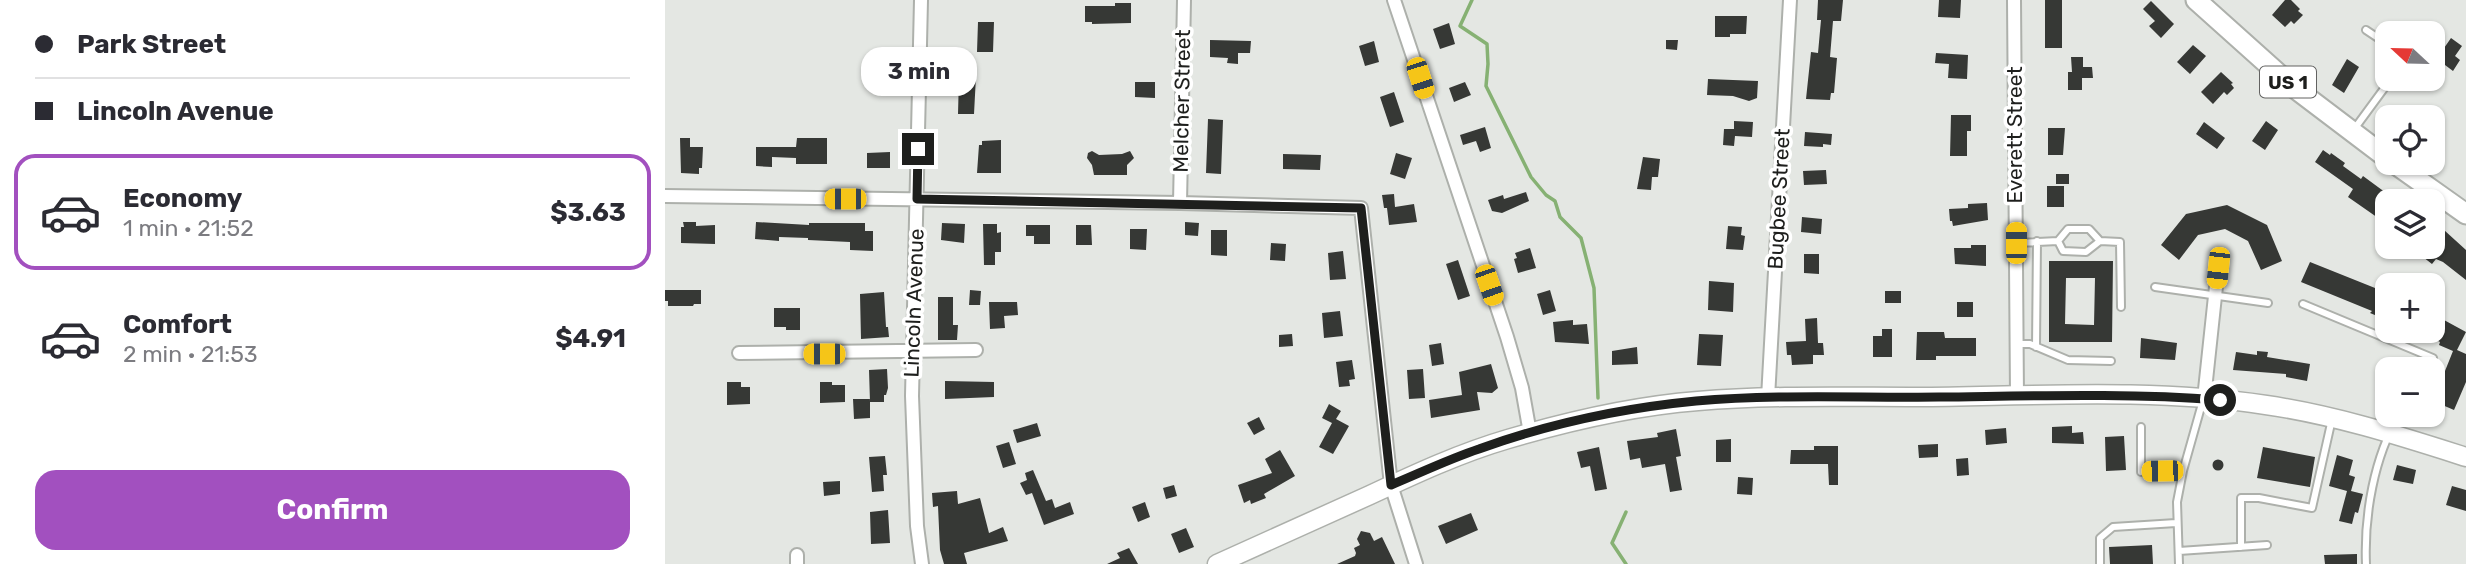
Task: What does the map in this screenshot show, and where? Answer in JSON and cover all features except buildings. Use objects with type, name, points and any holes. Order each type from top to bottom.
[{"type":"main road","name":"US 1","points":[[2196,0],[2292,86],[2375,149]]},
{"type":"main road","points":[[2411,175],[2466,214]]},
{"type":"main road","points":[[1217,564],[1391,485],[1479,449],[1594,417],[1696,401],[2017,396],[2204,399],[2265,404],[2332,417],[2466,457]]},
{"type":"street","name":"Lincoln Avenue","points":[[921,0],[912,396],[917,526],[922,564]]},
{"type":"street","name":"Melcher Street","points":[[1180,203],[1184,0]]},
{"type":"street","points":[[1394,0],[1507,337],[1530,433]]},
{"type":"street","name":"Bugbee Street","points":[[1768,398],[1790,0]]},
{"type":"street","name":"Everett Street","points":[[2014,0],[2017,396]]},
{"type":"street","points":[[665,196],[1361,208],[1391,485],[1416,564]]},
{"type":"street","points":[[2204,399],[2218,268]]},
{"type":"street","points":[[739,354],[976,350]]},
{"type":"lane","points":[[2366,30],[2375,36]]},
{"type":"lane","points":[[2352,132],[2382,91]]},
{"type":"lane","points":[[2058,241],[2068,229],[2089,229],[2100,241]]},
{"type":"lane","points":[[2036,347],[2037,241]]},
{"type":"lane","points":[[2016,243],[2058,241]]},
{"type":"lane","points":[[2058,241],[2063,251],[2085,252],[2100,241],[2120,242],[2121,307]]},
{"type":"lane","points":[[2155,287],[2268,303]]},
{"type":"lane","points":[[2304,304],[2431,357]]},
{"type":"lane","points":[[2016,344],[2030,344],[2068,360],[2111,361]]},
{"type":"lane","points":[[2179,564],[2177,502],[2204,399]]},
{"type":"lane","points":[[2241,547],[2241,498],[2312,508],[2332,417]]},
{"type":"lane","points":[[2141,427],[2141,472],[2183,471]]},
{"type":"lane","points":[[2366,564],[2369,510],[2392,427]]},
{"type":"lane","points":[[2100,564],[2100,538],[2108,529],[2176,523]]},
{"type":"lane","points":[[2179,551],[2267,545]]},
{"type":"waterway","points":[[1472,0],[1460,26],[1487,44],[1486,86],[1531,177],[1546,195],[1555,201],[1560,217],[1581,238],[1594,288],[1598,398]]},
{"type":"waterway","points":[[1626,512],[1612,543],[1626,564]]},
{"type":"route","points":[[918,149],[917,199],[1361,208],[1391,485],[1449,460],[1530,433],[1632,410],[1696,401],[2092,396],[2170,396],[2220,400]]}]
